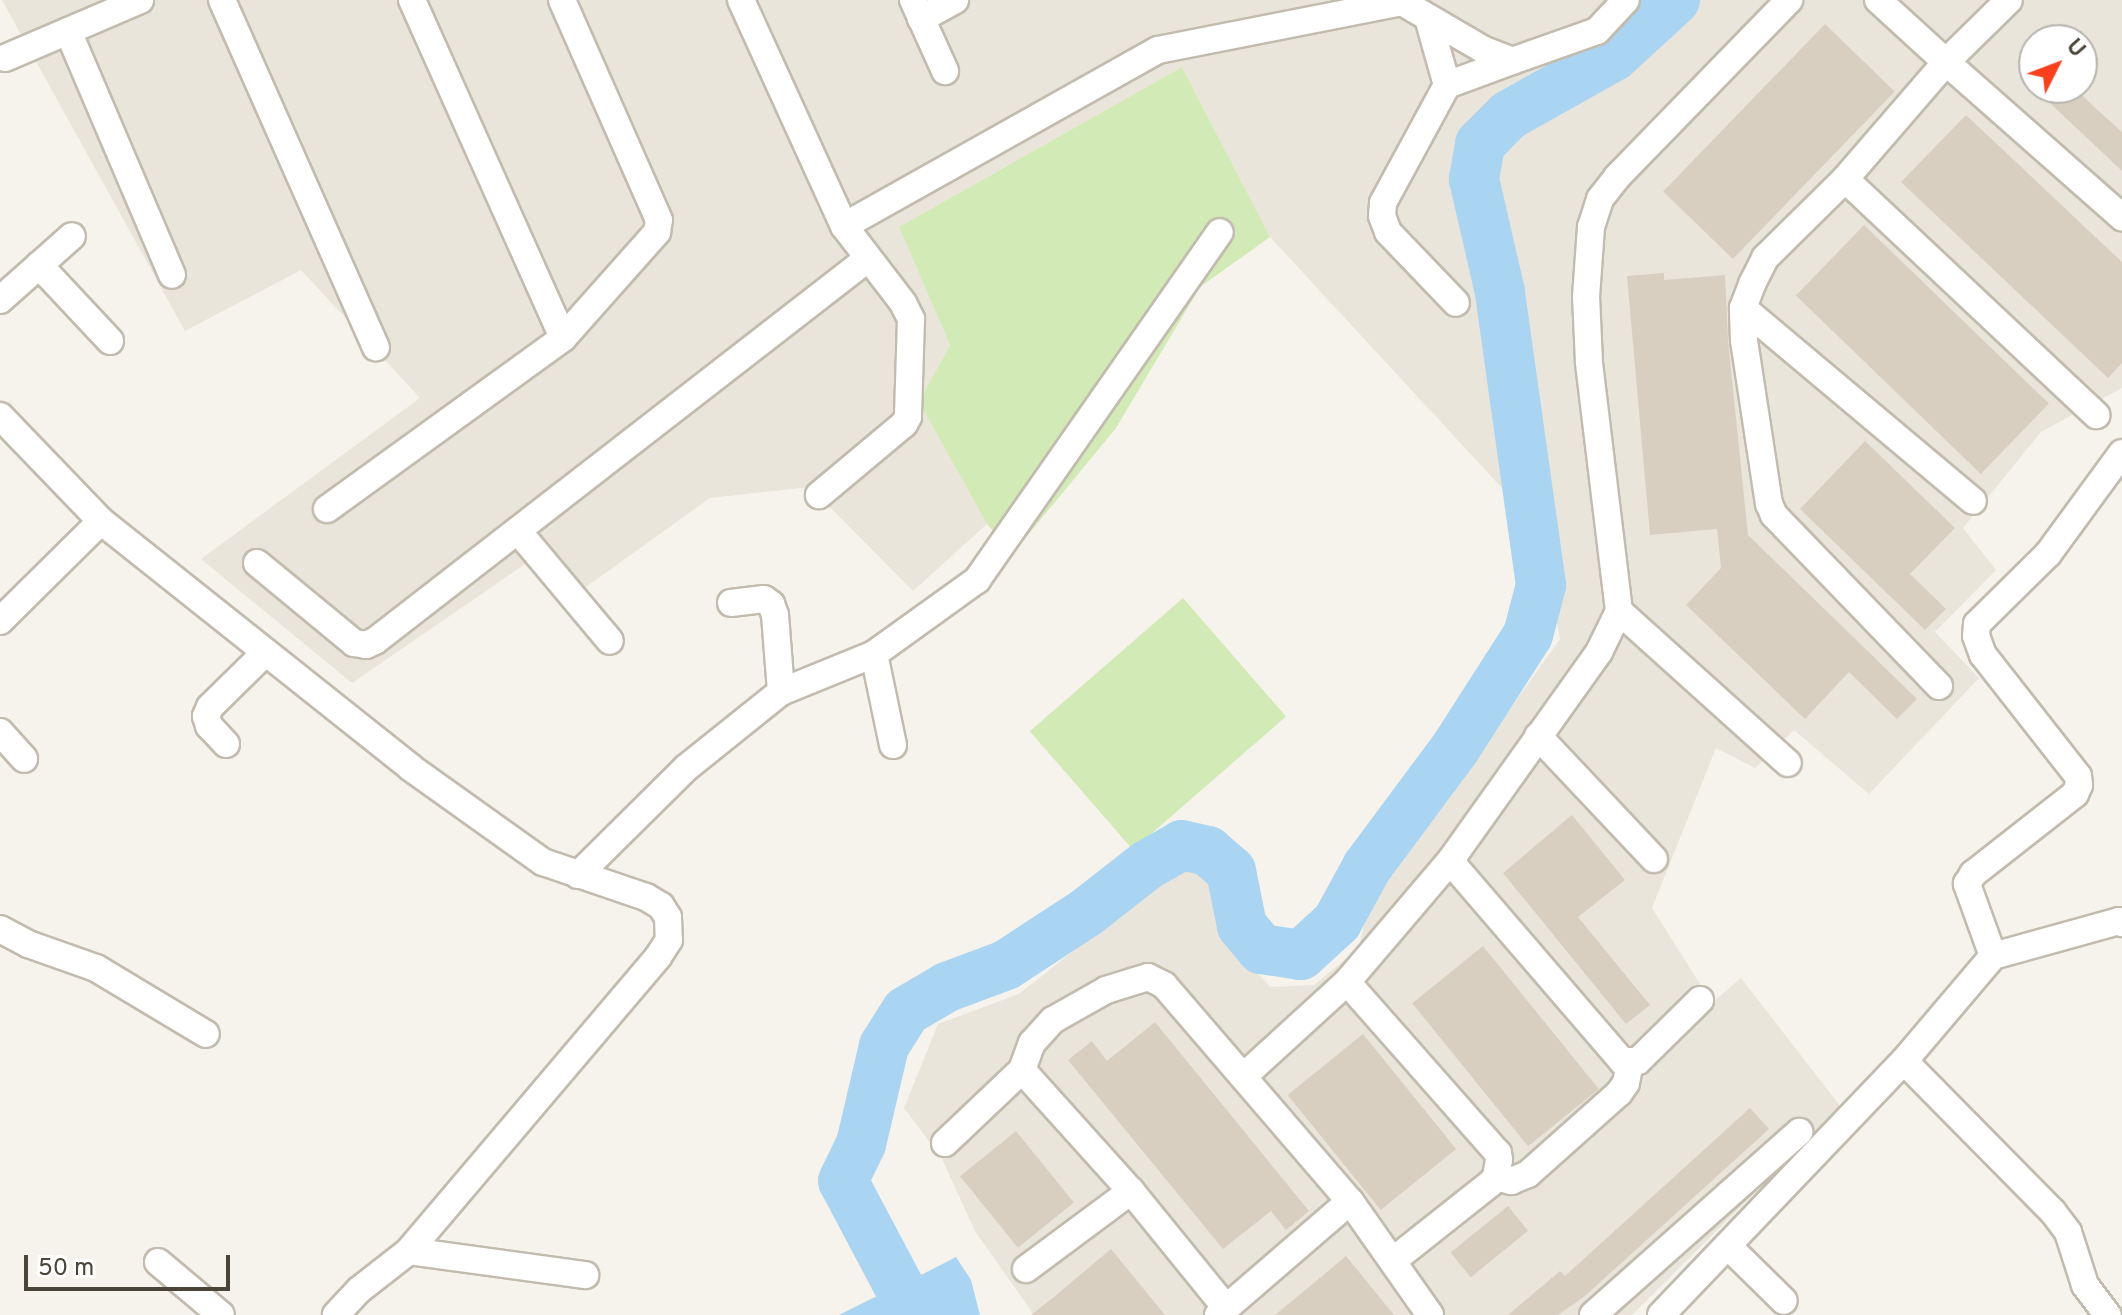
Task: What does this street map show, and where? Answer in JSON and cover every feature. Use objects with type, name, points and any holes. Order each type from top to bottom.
[{"type":"street","points":[[222,0],[376,347]]},
{"type":"street","points":[[412,0],[563,338]]},
{"type":"street","points":[[327,509],[563,338],[657,232],[659,220],[562,0]]},
{"type":"street","points":[[741,0],[844,226],[866,260],[903,303],[911,319],[908,417],[899,429],[819,495]]},
{"type":"street","points":[[945,71],[917,9],[955,0]]},
{"type":"street","points":[[1456,303],[1388,232],[1382,216],[1383,203],[1447,85],[1597,31],[1626,0]]},
{"type":"street","points":[[1244,1076],[1347,982],[1450,861],[1599,652],[1619,611],[1587,331],[1591,227],[1600,199],[1617,177],[1789,0]]},
{"type":"street","points":[[1878,0],[2122,217]]},
{"type":"street","points":[[1939,686],[1774,515],[1769,504],[1743,308],[1765,258],[1845,179],[1946,62],[2009,0]]},
{"type":"street","points":[[5,58],[134,1]]},
{"type":"street","points":[[844,226],[1158,50],[1402,2],[1512,61]]},
{"type":"street","points":[[1428,18],[1447,85]]},
{"type":"street","points":[[68,31],[172,275]]},
{"type":"street","points":[[1845,179],[2096,415]]},
{"type":"street","points":[[578,875],[686,768],[781,692],[874,654],[977,580],[1220,232]]},
{"type":"street","points":[[0,300],[72,236]]},
{"type":"street","points":[[257,563],[354,643],[366,645],[518,531],[866,260]]},
{"type":"street","points":[[39,265],[110,341]]},
{"type":"street","points":[[1743,308],[1973,501]]},
{"type":"street","points":[[0,416],[101,521],[384,747],[543,862],[646,897],[661,906],[668,917],[669,940],[658,957],[409,1251],[359,1290],[336,1315]]},
{"type":"street","points":[[1993,956],[1967,884],[1973,874],[2075,794],[2079,785],[2078,776],[1983,655],[1976,636],[1977,624],[2048,554],[2122,453]]},
{"type":"street","points":[[0,621],[101,521]]},
{"type":"street","points":[[518,531],[610,641]]},
{"type":"street","points":[[731,603],[764,599],[771,604],[775,615],[781,692]]},
{"type":"street","points":[[1619,611],[1788,763]]},
{"type":"street","points":[[226,744],[209,726],[206,716],[210,707],[266,652]]},
{"type":"street","points":[[874,654],[893,745]]},
{"type":"street","points":[[0,732],[24,759]]},
{"type":"street","points":[[1538,736],[1654,859]]},
{"type":"street","points":[[1450,861],[1622,1061],[1638,1061],[1700,1000]]},
{"type":"street","points":[[1661,1315],[1904,1061],[1993,956],[2121,921]]},
{"type":"street","points":[[0,929],[28,944],[96,968],[206,1034]]},
{"type":"street","points":[[945,1143],[1022,1070],[1032,1043],[1053,1020],[1106,990],[1148,977],[1164,985],[1350,1201],[1430,1315]]},
{"type":"street","points":[[1347,982],[1498,1153],[1496,1177],[1394,1260]]},
{"type":"street","points":[[1904,1061],[2053,1212],[2068,1232],[2085,1285],[2108,1315]]},
{"type":"street","points":[[1496,1177],[1511,1181],[1528,1174],[1619,1093],[1626,1083],[1630,1063]]},
{"type":"street","points":[[1022,1070],[1131,1191],[1222,1311],[1350,1201]]},
{"type":"street","points":[[1593,1315],[1799,1132]]},
{"type":"street","points":[[1026,1269],[1131,1191]]},
{"type":"street","points":[[1728,1246],[1784,1301]]},
{"type":"street","points":[[409,1251],[585,1275]]},
{"type":"street","points":[[158,1262],[221,1315]]},
{"type":"shaded area","points":[[2,0],[2122,0],[2122,388],[2041,432],[1963,528],[1996,570],[1935,632],[1979,678],[1869,794],[1794,730],[1755,768],[1716,748],[1652,908],[1712,1003],[1741,978],[1841,1107],[1632,1315],[1034,1315],[975,1231],[941,1157],[904,1108],[938,1024],[1019,994],[1177,869],[1216,873],[1233,946],[1270,987],[1314,985],[1359,948],[1367,910],[1560,639],[1538,527],[1270,237],[1182,67],[899,227],[950,345],[919,402],[987,524],[913,591],[810,487],[710,498],[583,589],[550,547],[352,683],[201,559],[420,398],[301,270],[185,331]]},
{"type":"green space","points":[[1182,67],[1270,237],[1200,287],[1116,428],[1013,553],[987,524],[919,402],[950,345],[899,227]]},
{"type":"green space","points":[[1183,598],[1286,716],[1133,850],[1030,731]]},
{"type":"water","points":[[956,1257],[971,1280],[980,1315],[839,1315],[875,1297],[888,1302],[904,1296],[917,1286],[919,1276]]},
{"type":"building","points":[[1825,24],[1895,91],[1733,259],[1663,192]]},
{"type":"building","points":[[2051,104],[2091,104],[2122,132],[2122,171]]},
{"type":"building","points":[[1966,115],[2122,262],[2122,363],[2108,378],[1901,182]]},
{"type":"building","points":[[1864,225],[2049,404],[1981,474],[1796,295]]},
{"type":"building","points":[[1664,273],[1664,280],[1725,275],[1728,341],[1748,535],[1917,699],[1897,719],[1849,672],[1805,719],[1686,605],[1721,568],[1717,529],[1650,535],[1627,276]]},
{"type":"building","points":[[1865,441],[1955,528],[1910,574],[1946,609],[1925,630],[1800,509]]},
{"type":"building","points":[[1572,815],[1625,880],[1578,917],[1650,1005],[1626,1024],[1503,873]]},
{"type":"building","points":[[1483,946],[1599,1089],[1528,1146],[1412,1003]]},
{"type":"building","points":[[1155,1022],[1309,1211],[1286,1230],[1271,1211],[1223,1249],[1068,1060],[1092,1041],[1107,1061]]},
{"type":"building","points":[[1363,1034],[1456,1149],[1381,1210],[1288,1095]]},
{"type":"building","points":[[1750,1108],[1769,1129],[1585,1296],[1558,1315],[1508,1315],[1560,1271],[1565,1276]]},
{"type":"building","points":[[1016,1131],[1074,1202],[1018,1248],[960,1176]]},
{"type":"building","points":[[1508,1206],[1528,1231],[1471,1277],[1450,1253]]},
{"type":"building","points":[[1111,1249],[1165,1315],[1031,1315],[1055,1296]]},
{"type":"building","points":[[1346,1256],[1394,1315],[1275,1315],[1309,1287]]},
{"type":"waterway","points":[[901,1315],[904,1296],[843,1181],[861,1144],[884,1046],[906,1011],[947,987],[1006,965],[1087,912],[1147,865],[1182,845],[1208,851],[1231,871],[1242,926],[1261,949],[1301,955],[1337,922],[1367,867],[1456,747],[1528,635],[1541,585],[1500,292],[1474,179],[1480,144],[1509,115],[1614,56],[1675,0]]}]
